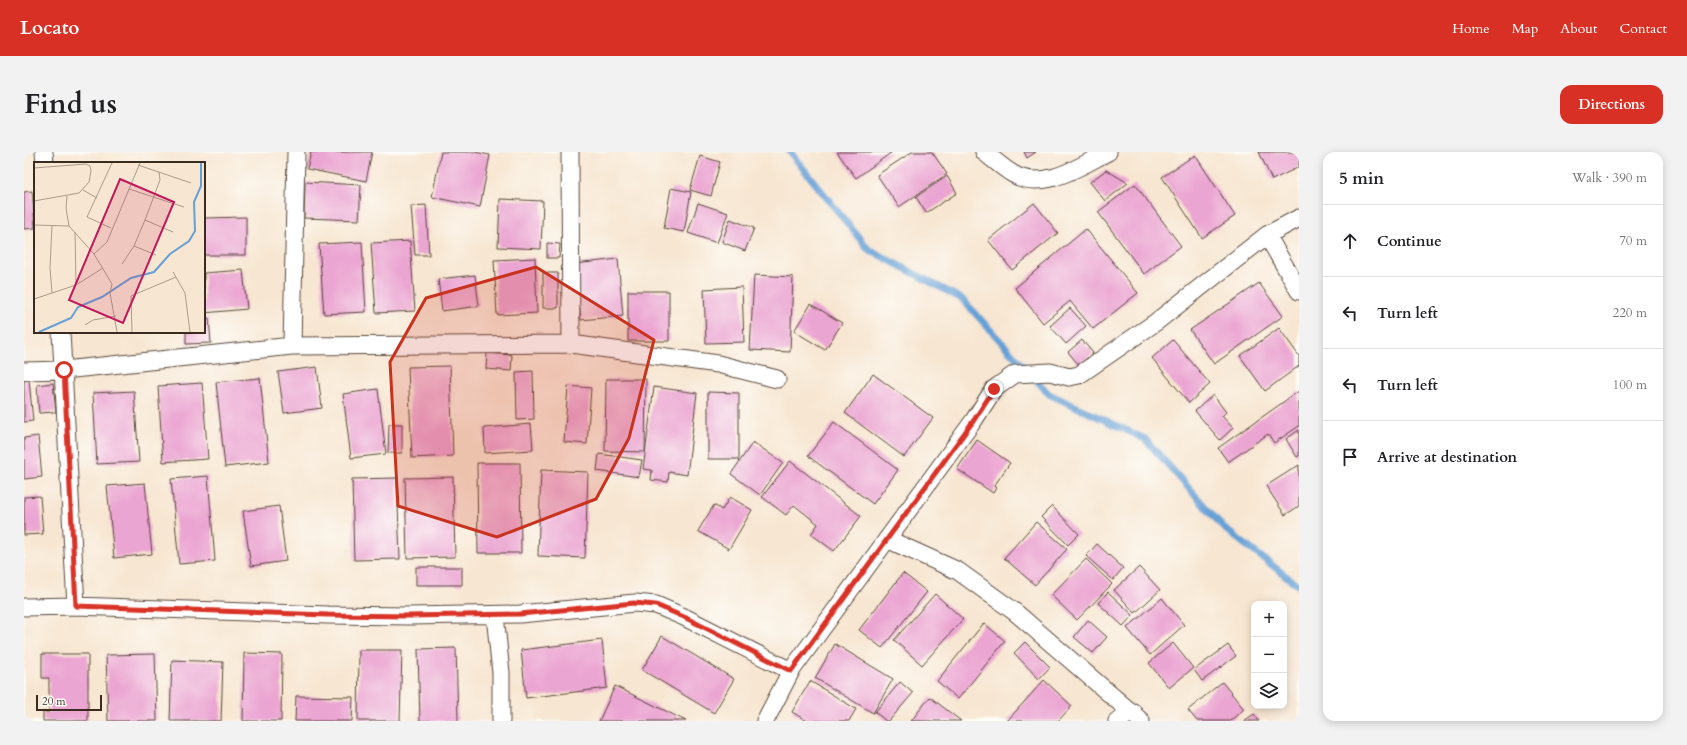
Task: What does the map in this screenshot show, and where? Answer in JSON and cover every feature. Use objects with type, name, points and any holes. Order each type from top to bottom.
[{"type":"street","points":[[44,152],[45,162]]},
{"type":"street","points":[[292,346],[296,152]]},
{"type":"street","points":[[570,152],[571,344]]},
{"type":"street","points":[[984,152],[1014,175],[1029,179],[1048,179],[1073,170],[1108,152]]},
{"type":"street","points":[[765,721],[791,671],[974,420],[994,389],[1015,374],[1050,372],[1069,377],[1079,375],[1156,322],[1266,235],[1299,218]]},
{"type":"street","points":[[1266,235],[1299,291]]},
{"type":"street","points":[[61,333],[76,606]]},
{"type":"street","points":[[24,371],[64,370],[292,346],[571,344],[718,364],[778,379]]},
{"type":"street","points":[[887,539],[964,576],[1015,612],[1137,717]]},
{"type":"street","points":[[24,608],[76,606],[328,615],[520,614],[634,603],[656,605],[791,671]]},
{"type":"street","points":[[494,614],[501,673],[501,721]]},
{"type":"street","points":[[1117,721],[1137,717]]},
{"type":"highlighted area","points":[[536,267],[654,340],[629,438],[596,499],[497,537],[398,506],[390,362],[426,298]]},
{"type":"building","points":[[311,152],[372,152],[366,181],[307,169]]},
{"type":"building","points":[[441,152],[474,152],[490,155],[480,207],[432,197]]},
{"type":"building","points":[[837,152],[892,152],[856,178]]},
{"type":"building","points":[[912,152],[932,152],[947,174],[899,207],[877,175]]},
{"type":"building","points":[[1024,152],[1036,152],[1027,158]]},
{"type":"building","points":[[1259,152],[1299,152],[1299,167],[1272,180]]},
{"type":"building","points":[[1195,155],[1235,216],[1202,238],[1162,177]]},
{"type":"building","points":[[700,156],[720,162],[711,196],[690,190]]},
{"type":"building","points":[[1106,170],[1128,183],[1105,201],[1090,182]]},
{"type":"building","points":[[947,176],[957,193],[926,213],[916,197]]},
{"type":"building","points":[[305,182],[361,185],[359,220],[304,218]]},
{"type":"building","points":[[1135,184],[1181,246],[1144,274],[1098,212]]},
{"type":"building","points":[[671,188],[691,192],[684,232],[664,228]]},
{"type":"building","points":[[32,191],[34,228],[24,229],[24,192]]},
{"type":"building","points":[[500,199],[543,201],[541,249],[498,247]]},
{"type":"building","points":[[698,203],[728,213],[717,243],[688,233]]},
{"type":"building","points":[[1034,203],[1058,233],[1012,270],[988,240]]},
{"type":"building","points":[[426,205],[429,255],[415,255],[411,206]]},
{"type":"building","points":[[246,217],[246,255],[205,255],[205,218]]},
{"type":"building","points":[[730,219],[754,228],[745,251],[722,242]]},
{"type":"building","points":[[1086,229],[1138,293],[1093,329],[1070,301],[1043,323],[1015,288]]},
{"type":"building","points":[[410,241],[415,311],[376,313],[371,243]]},
{"type":"building","points":[[362,242],[366,312],[324,314],[319,244]]},
{"type":"building","points":[[547,243],[560,244],[559,258],[547,258]]},
{"type":"building","points":[[535,258],[537,313],[497,315],[494,260]]},
{"type":"building","points":[[618,259],[623,316],[581,320],[575,264]]},
{"type":"building","points":[[243,270],[247,309],[205,313],[205,273]]},
{"type":"building","points":[[543,273],[558,273],[558,308],[543,308]]},
{"type":"building","points":[[475,275],[479,306],[442,311],[438,279]]},
{"type":"building","points":[[754,275],[793,277],[790,352],[750,350]]},
{"type":"building","points":[[1259,283],[1283,316],[1214,364],[1190,330]]},
{"type":"building","points":[[742,287],[744,342],[706,343],[704,289]]},
{"type":"building","points":[[628,291],[669,291],[669,341],[628,341]]},
{"type":"building","points":[[811,304],[842,323],[825,350],[794,331]]},
{"type":"building","points":[[1070,308],[1086,326],[1066,344],[1050,326]]},
{"type":"building","points":[[205,318],[209,318],[211,343],[186,344],[186,333],[205,333]]},
{"type":"building","points":[[1279,328],[1299,356],[1299,366],[1265,391],[1240,356]]},
{"type":"building","points":[[1082,340],[1093,353],[1079,365],[1068,352]]},
{"type":"building","points":[[1173,340],[1210,384],[1189,403],[1152,358]]},
{"type":"building","points":[[487,353],[512,355],[511,371],[486,369]]},
{"type":"building","points":[[450,366],[453,456],[412,458],[408,367]]},
{"type":"building","points":[[317,367],[322,408],[284,413],[278,372]]},
{"type":"building","points":[[533,371],[534,419],[517,420],[516,372]]},
{"type":"building","points":[[873,374],[933,418],[904,457],[845,413]]},
{"type":"building","points":[[260,378],[269,462],[225,467],[216,382]]},
{"type":"building","points":[[606,379],[646,379],[645,452],[605,451]]},
{"type":"building","points":[[29,380],[33,421],[24,422],[24,381]]},
{"type":"building","points":[[53,383],[56,412],[39,413],[37,385]]},
{"type":"building","points":[[202,383],[208,459],[163,462],[158,386]]},
{"type":"building","points":[[568,386],[591,388],[587,444],[564,442]]},
{"type":"building","points":[[654,387],[697,393],[687,475],[669,472],[668,482],[651,480],[652,470],[643,469]]},
{"type":"building","points":[[378,389],[386,454],[351,458],[343,394]]},
{"type":"building","points":[[134,391],[139,462],[97,464],[93,393]]},
{"type":"building","points":[[1299,391],[1299,426],[1274,443],[1268,434],[1228,462],[1218,448]]},
{"type":"building","points":[[708,392],[739,393],[739,459],[708,459]]},
{"type":"building","points":[[1213,395],[1226,412],[1222,416],[1233,428],[1220,440],[1195,411]]},
{"type":"building","points":[[834,422],[898,470],[873,504],[808,456]]},
{"type":"building","points":[[389,424],[402,424],[402,453],[388,453]]},
{"type":"building","points":[[531,424],[533,450],[485,453],[484,428]]},
{"type":"building","points":[[1299,430],[1299,456],[1297,457],[1286,439]]},
{"type":"building","points":[[38,436],[42,477],[24,479],[24,438]]},
{"type":"building","points":[[977,440],[1010,463],[994,486],[996,488],[993,493],[957,469]]},
{"type":"building","points":[[753,442],[783,463],[760,495],[731,474]]},
{"type":"building","points":[[599,454],[642,460],[639,477],[597,471]]},
{"type":"building","points":[[790,461],[861,516],[834,551],[811,534],[818,524],[794,505],[786,515],[762,497]]},
{"type":"building","points":[[477,463],[520,463],[521,553],[478,553]]},
{"type":"building","points":[[1299,465],[1299,506],[1285,515],[1266,486]]},
{"type":"building","points":[[541,470],[588,472],[585,558],[538,556]]},
{"type":"building","points":[[208,476],[215,561],[179,564],[171,479]]},
{"type":"building","points":[[453,477],[455,557],[407,558],[405,478]]},
{"type":"building","points":[[397,478],[400,559],[354,560],[352,479]]},
{"type":"building","points":[[145,483],[152,554],[114,558],[107,486]]},
{"type":"building","points":[[40,496],[43,534],[24,535],[24,497]]},
{"type":"building","points":[[730,497],[752,510],[729,549],[698,531],[714,505],[722,510]]},
{"type":"building","points":[[279,506],[286,561],[251,566],[243,511]]},
{"type":"building","points":[[1052,506],[1079,534],[1068,545],[1041,517]]},
{"type":"building","points":[[1036,522],[1067,549],[1035,585],[1004,558]]},
{"type":"building","points":[[1097,544],[1123,568],[1113,580],[1086,556]]},
{"type":"building","points":[[1086,559],[1112,584],[1077,620],[1051,595]]},
{"type":"building","points":[[416,567],[462,567],[462,585],[416,585]]},
{"type":"building","points":[[1139,567],[1160,590],[1135,613],[1114,590]]},
{"type":"building","points":[[903,573],[927,592],[882,648],[859,630]]},
{"type":"building","points":[[1108,592],[1133,615],[1123,626],[1098,603]]},
{"type":"building","points":[[935,594],[963,619],[922,665],[894,640]]},
{"type":"building","points":[[1162,598],[1184,625],[1150,655],[1127,628]]},
{"type":"building","points":[[1088,620],[1107,637],[1093,653],[1074,637]]},
{"type":"building","points":[[984,623],[1005,641],[958,699],[937,681]]},
{"type":"building","points":[[662,636],[734,679],[714,713],[642,670]]},
{"type":"building","points":[[602,640],[607,688],[526,698],[521,650]]},
{"type":"building","points":[[1025,642],[1050,667],[1039,679],[1014,653]]},
{"type":"building","points":[[1173,643],[1193,668],[1169,688],[1149,663]]},
{"type":"building","points":[[835,644],[893,679],[873,713],[815,678]]},
{"type":"building","points":[[1228,645],[1236,656],[1202,681],[1194,670]]},
{"type":"building","points":[[456,648],[458,721],[420,721],[418,649]]},
{"type":"building","points":[[359,650],[402,650],[400,721],[358,721]]},
{"type":"building","points":[[244,653],[282,654],[281,721],[243,721]]},
{"type":"building","points":[[42,654],[88,654],[88,721],[43,721],[43,712],[49,712],[49,678],[42,678]]},
{"type":"building","points":[[155,654],[157,721],[108,721],[106,655]]},
{"type":"building","points":[[172,660],[223,662],[221,721],[170,721]]},
{"type":"building","points":[[1044,680],[1072,706],[1058,721],[1007,721]]},
{"type":"building","points":[[810,681],[856,709],[849,721],[807,721],[792,712]]},
{"type":"building","points":[[900,682],[913,693],[889,721],[886,721],[875,712]]},
{"type":"building","points":[[1222,682],[1244,709],[1230,721],[1197,721],[1188,710]]},
{"type":"building","points":[[615,686],[686,721],[599,721]]},
{"type":"building","points":[[296,696],[353,697],[352,721],[295,721]]},
{"type":"building","points":[[930,697],[961,721],[911,721]]},
{"type":"building","points":[[1254,714],[1259,721],[1244,721]]},
{"type":"waterway","points":[[790,152],[868,249],[962,299],[1049,394],[1145,439],[1225,529],[1299,586]]},
{"type":"route","points":[[64,370],[76,606],[328,615],[410,616],[520,614],[634,603],[656,605],[684,617],[791,671],[974,420],[994,389]]}]
